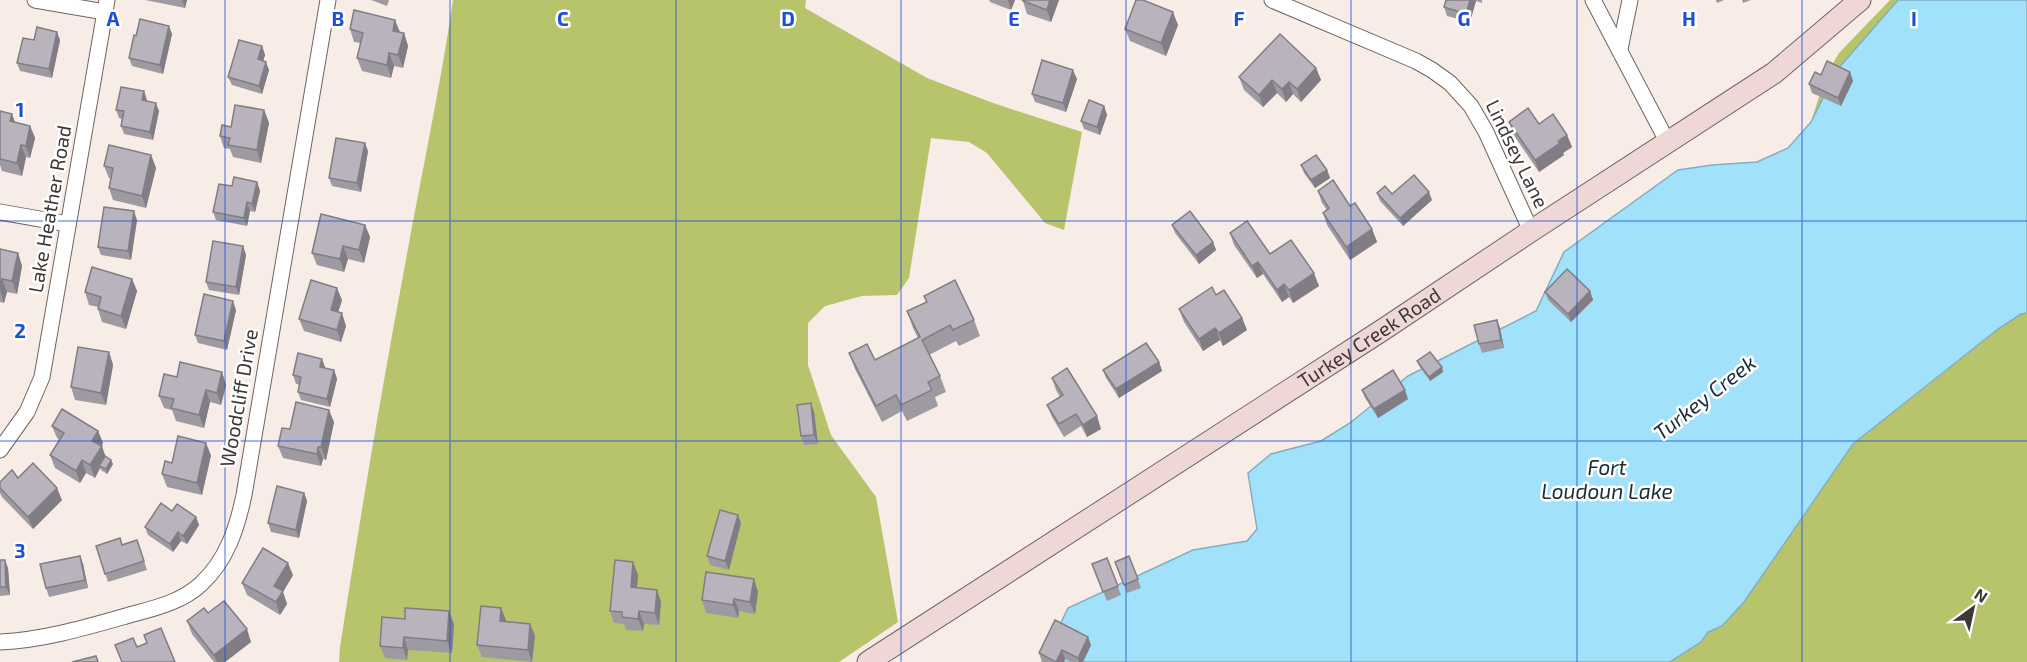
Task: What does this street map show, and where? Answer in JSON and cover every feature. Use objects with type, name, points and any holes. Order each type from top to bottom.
[{"type":"street","points":[[35,0],[106,6]]},
{"type":"street","name":"Woodcliff Drive","points":[[0,642],[69,633],[170,603],[201,585],[222,558],[238,526],[244,495],[328,0]]},
{"type":"street","name":"Lindsey Lane","points":[[1272,0],[1416,61],[1450,83],[1471,106],[1486,132],[1531,231]]},
{"type":"street","points":[[1593,0],[1668,143]]},
{"type":"street","points":[[1620,50],[1630,0]]},
{"type":"street","name":"Turkey Creek Road","points":[[868,662],[1381,332],[1774,73],[1860,0]]},
{"type":"street","name":"Lake Heather Road","points":[[0,450],[27,412],[42,376],[106,6]]},
{"type":"street","points":[[0,212],[68,224]]},
{"type":"green space","points":[[453,0],[806,0],[805,8],[927,78],[993,103],[1082,132],[1064,230],[1045,223],[987,153],[969,142],[931,138],[909,278],[897,295],[862,296],[825,306],[808,323],[808,365],[831,435],[876,497],[898,622],[839,662],[339,662],[379,408]]},
{"type":"green space","points":[[1890,0],[1898,0],[1870,32],[1811,122],[1826,75],[1839,53]]},
{"type":"green space","points":[[2027,313],[2027,662],[1670,662],[1701,642],[1708,632],[1722,626],[1744,602],[1853,444],[1998,329],[2021,314]]},
{"type":"water","name":"Fort Loudoun Lake","points":[[1898,0],[2027,0],[2027,313],[2021,314],[1998,329],[1853,444],[1744,602],[1722,626],[1708,632],[1701,642],[1670,662],[1042,662],[1068,608],[1193,550],[1247,541],[1257,529],[1248,473],[1271,454],[1321,441],[1350,423],[1408,376],[1536,311],[1564,252],[1678,170],[1757,162],[1788,148],[1811,122],[1837,70]]},
{"type":"building","points":[[1023,0],[1050,0],[1047,10]]},
{"type":"building","points":[[1136,0],[1143,0],[1173,12],[1161,43],[1125,29]]},
{"type":"building","points":[[1446,0],[1470,0],[1466,14],[1444,7]]},
{"type":"building","points":[[354,10],[395,20],[393,31],[404,33],[398,55],[389,53],[387,65],[357,58],[363,33],[350,29]]},
{"type":"building","points":[[140,19],[169,26],[160,65],[129,58]]},
{"type":"building","points":[[37,27],[57,32],[49,69],[17,63],[23,38],[34,40]]},
{"type":"building","points":[[1280,34],[1316,68],[1297,89],[1289,82],[1282,89],[1272,80],[1259,95],[1239,77]]},
{"type":"building","points":[[239,40],[262,46],[258,59],[266,62],[259,86],[228,77]]},
{"type":"building","points":[[1042,60],[1073,70],[1063,103],[1032,94]]},
{"type":"building","points":[[1827,61],[1850,72],[1838,98],[1809,84],[1815,72],[1821,75]]},
{"type":"building","points":[[121,87],[144,91],[142,100],[156,103],[150,132],[121,126],[124,111],[116,110]]},
{"type":"building","points":[[1089,100],[1104,106],[1097,127],[1081,121]]},
{"type":"building","points":[[235,105],[264,110],[257,150],[228,145],[230,138],[220,136],[222,125],[231,127]]},
{"type":"building","points":[[1528,108],[1539,124],[1553,114],[1567,135],[1558,141],[1560,143],[1535,160],[1509,122]]},
{"type":"building","points":[[0,111],[12,114],[10,121],[30,126],[26,146],[21,145],[17,163],[0,159]]},
{"type":"building","points":[[336,138],[365,143],[357,183],[329,178]]},
{"type":"building","points":[[109,145],[151,155],[142,196],[109,188],[113,168],[104,166]]},
{"type":"building","points":[[1316,155],[1327,170],[1311,180],[1301,165]]},
{"type":"building","points":[[1414,175],[1429,192],[1400,218],[1377,193],[1385,186],[1392,194]]},
{"type":"building","points":[[234,177],[257,182],[252,204],[247,202],[244,218],[213,212],[219,184],[232,186]]},
{"type":"building","points":[[1333,180],[1350,206],[1355,203],[1372,229],[1346,247],[1323,213],[1329,208],[1318,191]]},
{"type":"building","points":[[104,207],[134,211],[128,251],[98,247]]},
{"type":"building","points":[[1190,211],[1213,242],[1196,255],[1172,225]]},
{"type":"building","points":[[321,214],[365,225],[359,250],[343,246],[340,259],[312,253]]},
{"type":"building","points":[[1247,221],[1270,254],[1291,240],[1314,273],[1289,290],[1284,284],[1277,290],[1258,262],[1252,266],[1230,233]]},
{"type":"building","points":[[213,241],[243,246],[236,287],[206,282]]},
{"type":"building","points":[[0,249],[18,253],[12,281],[2,279],[0,289]]},
{"type":"building","points":[[92,267],[132,279],[121,316],[98,309],[101,297],[85,292]]},
{"type":"building","points":[[1567,269],[1590,291],[1568,314],[1545,292]]},
{"type":"building","points":[[311,280],[337,288],[331,310],[342,313],[337,330],[299,319]]},
{"type":"building","points":[[955,280],[974,320],[953,330],[950,325],[922,340],[940,376],[928,382],[932,390],[901,405],[896,395],[876,406],[849,353],[867,344],[875,360],[920,337],[907,311],[927,302],[924,296]]},
{"type":"building","points":[[1212,287],[1216,295],[1224,290],[1242,318],[1219,333],[1215,328],[1199,339],[1179,309]]},
{"type":"building","points":[[204,294],[233,301],[224,341],[195,335]]},
{"type":"building","points":[[1497,320],[1501,340],[1479,344],[1474,325]]},
{"type":"building","points":[[1146,343],[1159,362],[1116,389],[1103,370]]},
{"type":"building","points":[[78,347],[109,352],[101,393],[71,387]]},
{"type":"building","points":[[1430,352],[1442,367],[1429,377],[1417,361]]},
{"type":"building","points":[[298,353],[322,359],[320,367],[334,370],[327,399],[298,392],[301,377],[293,375]]},
{"type":"building","points":[[180,362],[222,372],[217,393],[206,390],[199,415],[171,408],[174,399],[159,396],[164,374],[177,377]]},
{"type":"building","points":[[1067,368],[1097,416],[1083,425],[1076,414],[1059,424],[1047,405],[1063,395],[1052,378]]},
{"type":"building","points":[[1393,370],[1405,390],[1374,409],[1362,390]]},
{"type":"building","points":[[296,402],[329,410],[321,447],[318,447],[317,454],[278,446],[282,428],[290,429]]},
{"type":"building","points":[[811,403],[814,435],[801,436],[797,405]]},
{"type":"building","points":[[62,409],[98,431],[92,441],[102,446],[90,465],[82,460],[76,471],[50,455],[64,433],[52,426]]},
{"type":"building","points":[[178,436],[206,443],[197,483],[162,474],[165,461],[172,463]]},
{"type":"building","points":[[105,456],[111,460],[106,469],[99,466]]},
{"type":"building","points":[[33,463],[57,488],[28,517],[0,488],[0,482],[12,470],[18,478]]},
{"type":"building","points":[[277,486],[304,493],[296,530],[268,523]]},
{"type":"building","points":[[161,503],[172,511],[177,504],[196,517],[183,536],[178,532],[170,544],[145,527]]},
{"type":"building","points":[[720,510],[738,515],[725,561],[707,556]]},
{"type":"building","points":[[120,538],[122,545],[137,540],[144,561],[105,574],[96,546]]},
{"type":"building","points":[[263,548],[288,563],[274,586],[283,591],[276,602],[242,583]]},
{"type":"building","points":[[80,556],[85,580],[46,588],[40,564]]},
{"type":"building","points":[[1129,556],[1138,579],[1124,585],[1115,562]]},
{"type":"building","points":[[1107,558],[1118,586],[1103,592],[1092,564]]},
{"type":"building","points":[[0,560],[5,560],[6,587],[0,587]]},
{"type":"building","points":[[615,560],[633,562],[631,587],[657,590],[655,613],[639,611],[638,619],[622,617],[622,612],[610,611]]},
{"type":"building","points":[[706,572],[754,579],[750,602],[734,599],[733,605],[702,600]]},
{"type":"building","points":[[224,601],[247,629],[214,655],[187,621],[204,608],[208,613]]},
{"type":"building","points":[[481,606],[501,608],[500,621],[530,624],[528,650],[477,645]]},
{"type":"building","points":[[405,608],[449,611],[447,641],[404,637],[403,648],[380,646],[382,617],[405,619]]},
{"type":"building","points":[[1055,620],[1088,637],[1078,658],[1062,650],[1056,662],[1039,653]]},
{"type":"building","points":[[161,628],[175,662],[122,662],[115,645],[133,638],[137,647],[147,643],[144,635]]},
{"type":"building","points":[[96,656],[98,662],[72,662]]},
{"type":"water label","name":"Turkey Creek","points":[[1705,398]]}]
